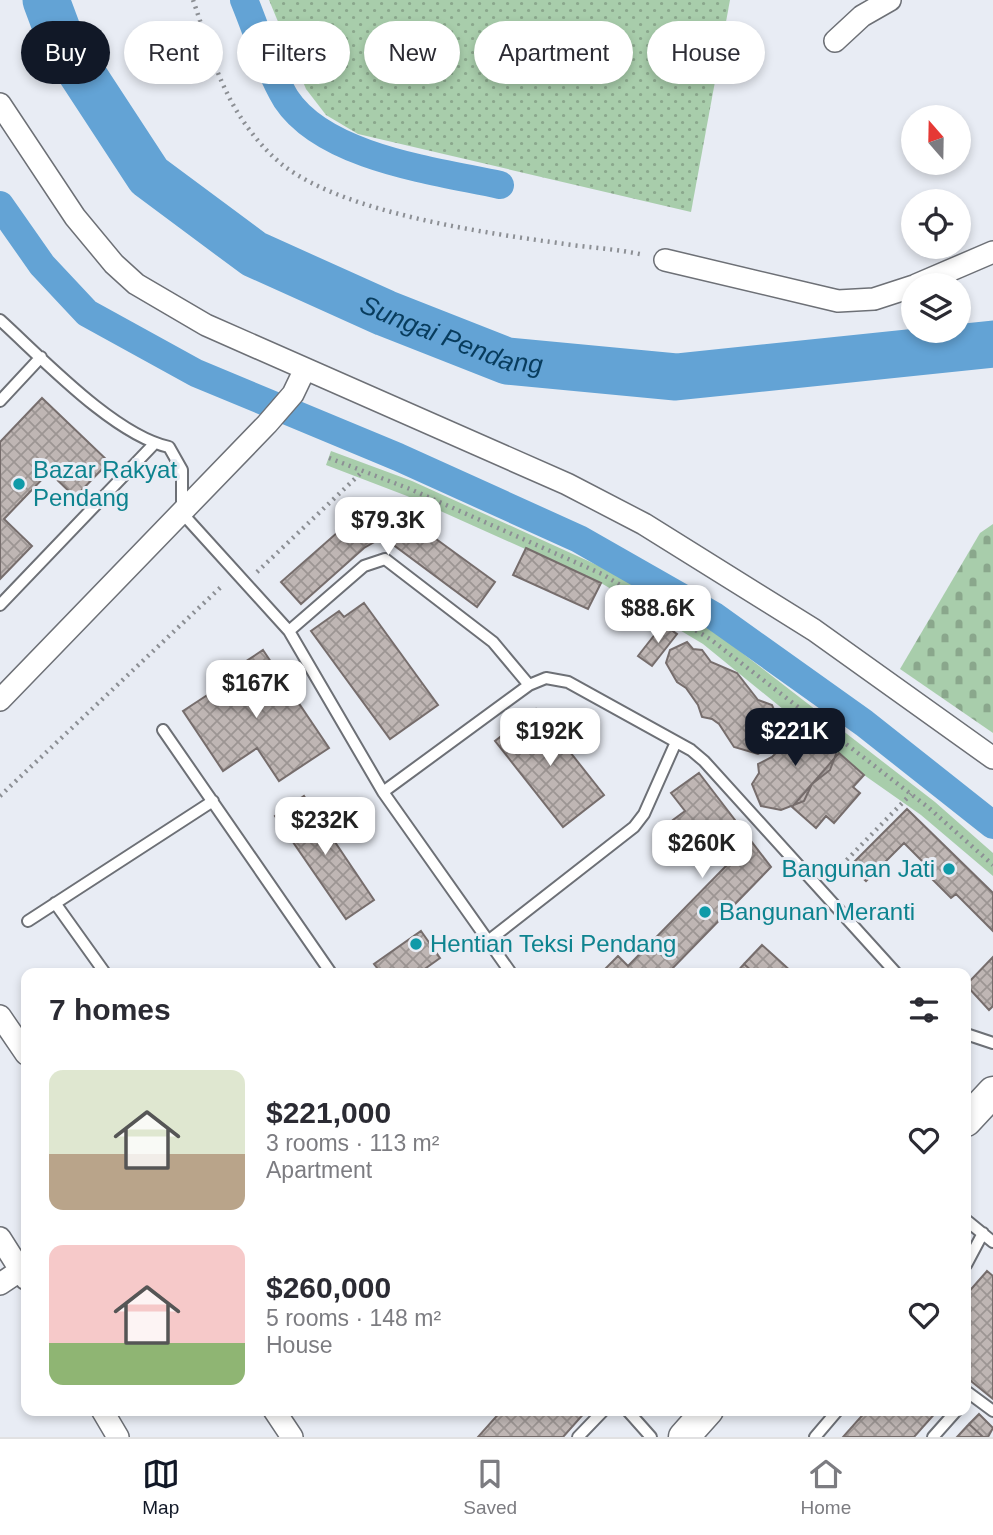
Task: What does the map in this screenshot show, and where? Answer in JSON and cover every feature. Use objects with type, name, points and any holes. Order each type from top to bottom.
[{"type":"main road","points":[[971,1116],[993,1091]]},
{"type":"main road","points":[[684,1437],[703,1416]]},
{"type":"street","points":[[835,41],[862,16],[890,0]]},
{"type":"street","points":[[0,104],[75,217],[114,264],[136,284],[206,325],[567,484],[644,524],[823,636],[993,758]]},
{"type":"street","points":[[945,273],[993,252]]},
{"type":"street","points":[[665,260],[838,301],[874,299],[901,290]]},
{"type":"street","points":[[0,700],[267,424],[293,394],[305,369]]},
{"type":"street","points":[[0,1016],[21,1047]]},
{"type":"street","points":[[0,1238],[21,1270]]},
{"type":"street","points":[[0,1284],[21,1275]]},
{"type":"street","points":[[106,1416],[118,1437]]},
{"type":"street","points":[[278,1416],[292,1437]]},
{"type":"lane","points":[[0,320],[118,423],[154,444],[169,447],[182,470],[182,513],[289,631],[383,792],[507,968]]},
{"type":"lane","points":[[0,401],[41,357]]},
{"type":"lane","points":[[0,605],[154,444]]},
{"type":"lane","points":[[289,631],[364,566],[386,559],[493,642],[529,685]]},
{"type":"lane","points":[[383,792],[529,685],[547,678],[568,682],[676,742],[704,761],[891,968]]},
{"type":"lane","points":[[163,730],[328,968]]},
{"type":"lane","points":[[488,941],[634,827],[644,814],[676,742]]},
{"type":"lane","points":[[28,921],[212,802]]},
{"type":"lane","points":[[55,903],[100,968]]},
{"type":"lane","points":[[971,1036],[993,1043]]},
{"type":"lane","points":[[971,1224],[993,1242]]},
{"type":"lane","points":[[971,1256],[983,1233]]},
{"type":"lane","points":[[971,1397],[993,1411]]},
{"type":"lane","points":[[578,1437],[598,1416]]},
{"type":"lane","points":[[632,1416],[651,1437]]},
{"type":"lane","points":[[815,1437],[833,1416]]},
{"type":"lane","points":[[933,1437],[952,1416]]},
{"type":"path","points":[[193,0],[228,95],[255,135],[284,166],[321,186],[397,214],[515,237],[615,248],[665,260]]},
{"type":"path","points":[[329,458],[602,574],[710,639],[911,794],[993,865]]},
{"type":"path","points":[[246,582],[363,471]]},
{"type":"path","points":[[0,796],[236,572]]},
{"type":"path","points":[[819,888],[911,794]]},
{"type":"green space","points":[[269,0],[730,0],[726,21],[647,21],[647,84],[715,84],[691,212],[358,134],[326,115],[304,84],[350,84],[350,21],[278,21]]},
{"type":"green space","points":[[331,451],[412,481],[608,570],[715,632],[935,802],[993,853],[993,876],[921,815],[864,775],[703,644],[601,583],[407,496],[326,465]]},
{"type":"green space","points":[[993,524],[993,733],[900,669],[980,533]]},
{"type":"building","name":"Bazar Rakyat Pendang","points":[[42,398],[109,462],[75,497],[49,472],[4,519],[32,546],[0,579],[0,442]]},
{"type":"building","points":[[379,510],[395,512],[410,520],[495,582],[477,607],[392,544],[378,540],[364,548],[301,604],[281,582],[347,524]]},
{"type":"building","points":[[526,548],[601,583],[588,609],[513,575]]},
{"type":"building","points":[[364,603],[438,705],[390,739],[311,631],[339,611],[344,617]]},
{"type":"building","points":[[663,624],[677,634],[652,666],[638,656]]},
{"type":"building","points":[[687,642],[693,649],[702,650],[711,662],[737,673],[758,700],[772,705],[782,728],[776,744],[758,754],[734,747],[719,724],[702,717],[698,705],[686,688],[677,682],[666,663],[670,650]]},
{"type":"building","points":[[263,650],[329,748],[279,781],[257,748],[223,771],[183,711],[218,688],[214,682]]},
{"type":"building","points":[[536,709],[604,795],[563,827],[495,741]]},
{"type":"building","points":[[805,724],[828,729],[836,754],[830,770],[812,784],[804,801],[781,810],[761,806],[752,784],[759,773],[758,764],[772,757],[780,749],[787,735]]},
{"type":"building","points":[[839,753],[864,775],[853,787],[860,793],[834,823],[826,816],[816,828],[792,807]]},
{"type":"building","name":"Bangunan Meranti","points":[[699,773],[771,867],[673,968],[606,968],[618,956],[628,966],[726,866],[698,829],[686,838],[673,820],[685,811],[671,793]]},
{"type":"building","points":[[304,796],[374,900],[346,919],[275,816]]},
{"type":"building","name":"Bangunan Jati","points":[[907,809],[993,893],[993,931],[956,894],[951,898],[929,876],[933,872],[904,843],[866,881],[850,866]]},
{"type":"building","name":"Hentian Teksi Pendang","points":[[421,931],[440,958],[426,968],[377,968],[374,964]]},
{"type":"building","points":[[762,945],[787,968],[748,968],[744,964]]},
{"type":"building","points":[[993,957],[993,1006],[989,1010],[971,990],[971,980]]},
{"type":"building","points":[[987,1271],[993,1276],[993,1399],[971,1381],[971,1289]]},
{"type":"building","points":[[979,1414],[993,1428],[988,1437],[983,1437],[969,1424]]},
{"type":"building","points":[[497,1416],[582,1416],[563,1437],[478,1437]]},
{"type":"building","points":[[862,1416],[933,1416],[914,1437],[843,1437]]},
{"type":"building","points":[[969,1424],[983,1437],[957,1437]]},
{"type":"waterway","name":"Sungai Pendang","points":[[46,0],[62,43],[149,176],[254,254],[385,313],[507,361],[676,377],[993,344]]},
{"type":"waterway","points":[[244,0],[280,88],[304,119],[327,135],[384,159],[500,185]]},
{"type":"waterway","points":[[0,205],[42,265],[87,313],[196,373],[398,457],[579,539],[714,616],[864,723],[993,825]]},
{"type":"place","name":"Bazar Rakyat Pendang","points":[[19,484]]},
{"type":"place","name":"Bangunan Jati","points":[[949,869]]},
{"type":"place","name":"Bangunan Meranti","points":[[705,912]]},
{"type":"place","name":"Hentian Teksi Pendang","points":[[416,944]]}]
